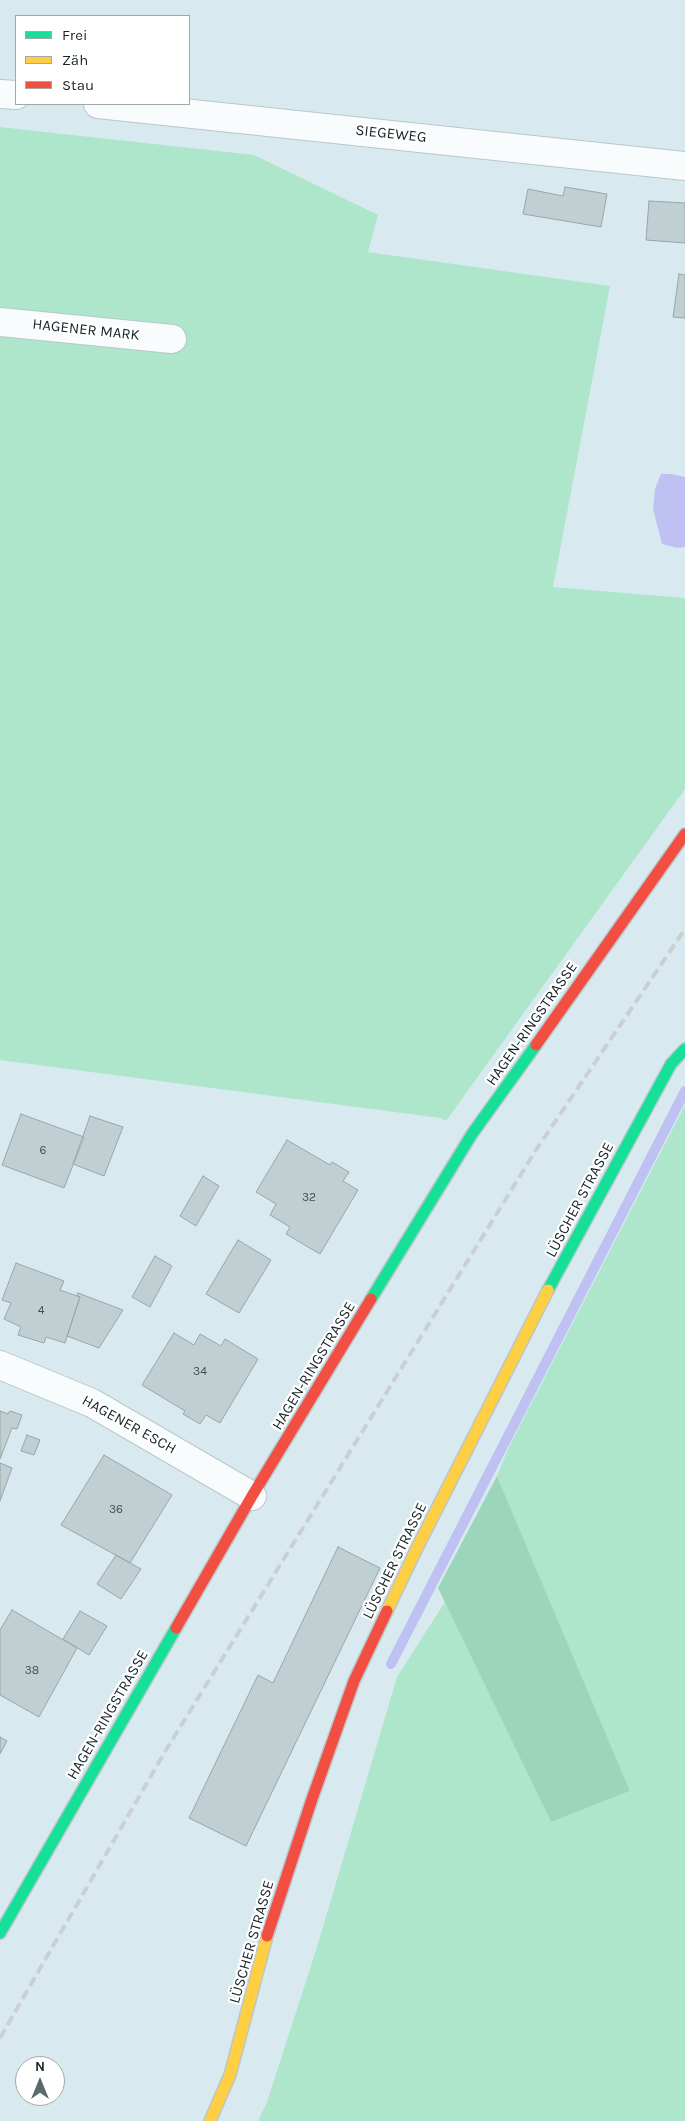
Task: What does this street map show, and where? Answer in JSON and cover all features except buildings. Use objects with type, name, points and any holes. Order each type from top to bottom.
[{"type":"street","points":[[0,94],[15,95]]},
{"type":"street","name":"SIEGEWEG","points":[[107,105],[685,166]]},
{"type":"street","name":"HAGENER MARK","points":[[0,322],[172,339]]},
{"type":"street","name":"HAGEN-RINGSTRASSE","points":[[0,1933],[252,1496],[472,1134],[685,834]]},
{"type":"street","name":"LÜSCHER STRASSE","points":[[210,2121],[230,2075],[266,1939],[312,1799],[354,1681],[418,1546],[531,1322],[671,1064],[685,1049]]},
{"type":"street","name":"HAGENER ESCH","points":[[0,1365],[92,1403],[252,1496]]},
{"type":"green space","points":[[0,127],[254,155],[378,215],[368,252],[610,286],[553,587],[685,598],[685,789],[446,1121],[440,1118],[0,1060]]},
{"type":"green space","points":[[685,1105],[685,2121],[258,2121],[267,2102],[317,1947],[397,1677],[445,1602],[551,1822],[630,1791],[497,1476],[509,1447]]},
{"type":"green space","points":[[497,1476],[630,1791],[551,1822],[438,1588]]},
{"type":"water","points":[[661,474],[685,477],[685,547],[677,548],[662,544],[653,509],[655,489]]},
{"type":"waterway","points":[[391,1664],[685,1091]]},
{"type":"railway","points":[[0,2038],[166,1750],[536,1150],[685,929]]},
{"type":"traffic: fast","points":[[371,1299],[472,1134],[536,1045]]},
{"type":"traffic: fast","points":[[548,1290],[671,1064],[685,1049]]},
{"type":"traffic: fast","points":[[0,1933],[176,1628]]},
{"type":"traffic: slow","points":[[387,1611],[548,1290]]},
{"type":"traffic: slow","points":[[210,2121],[230,2075],[267,1936]]},
{"type":"traffic: jam","points":[[536,1045],[685,834]]},
{"type":"traffic: jam","points":[[176,1628],[252,1496],[371,1299]]},
{"type":"traffic: jam","points":[[267,1936],[312,1799],[354,1681],[387,1611]]}]
